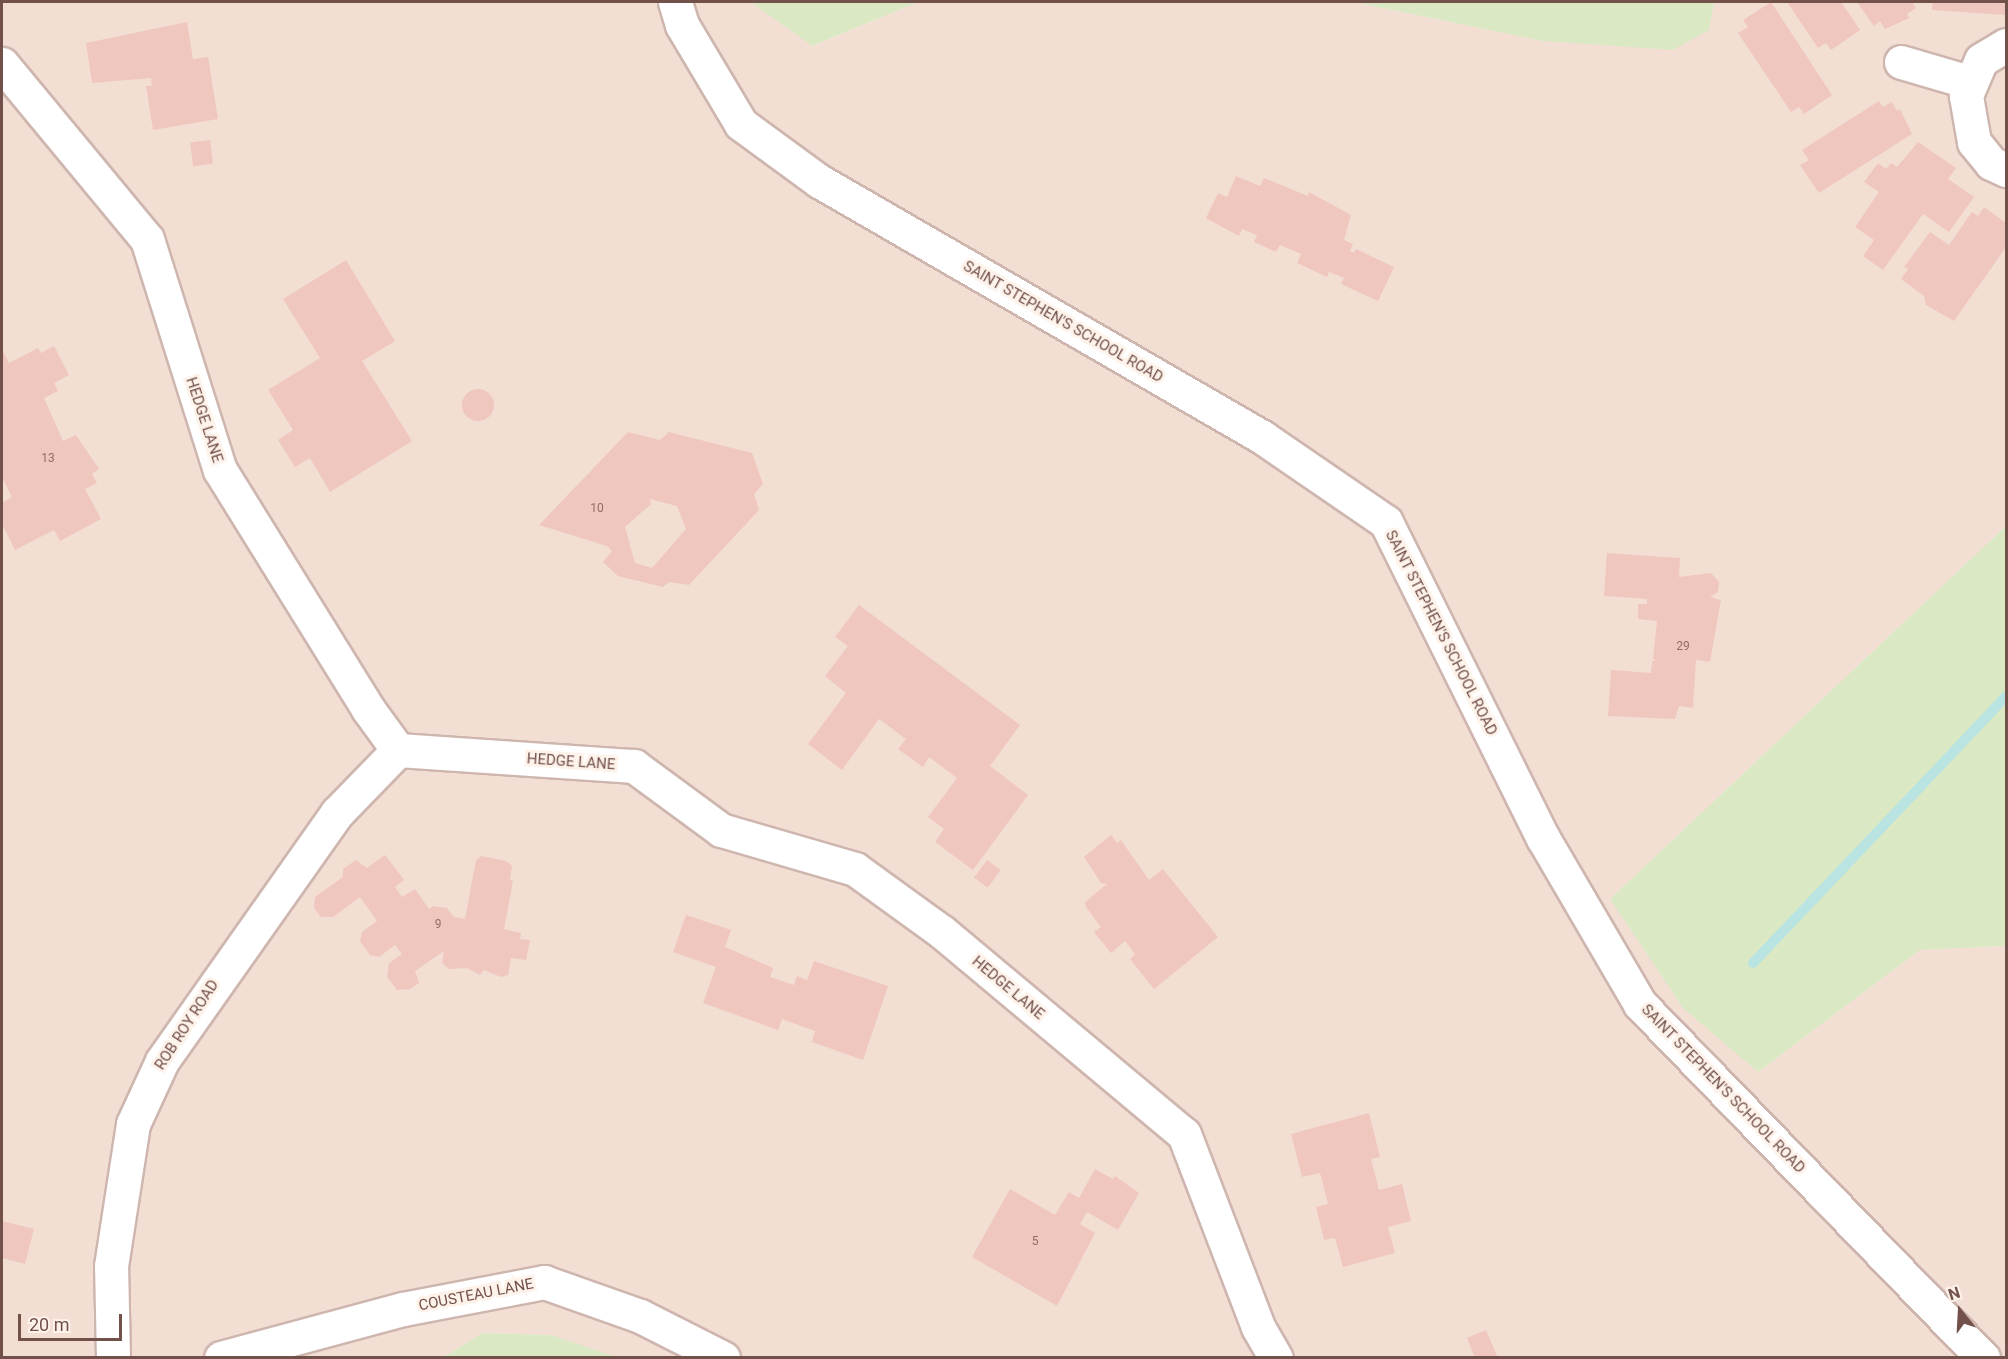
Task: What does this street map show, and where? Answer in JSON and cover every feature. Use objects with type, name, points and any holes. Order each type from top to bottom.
[{"type":"street","name":"SAINT STEPHEN'S SCHOOL ROAD","points":[[675,2],[682,25],[741,124],[810,175],[1262,437],[1386,522],[1543,838],[1640,1004],[1983,1358]]},
{"type":"street","points":[[2007,45],[1981,60],[1969,82],[1966,113],[1974,142],[1991,163],[2007,170]]},
{"type":"street","points":[[1901,62],[1969,82]]},
{"type":"street","name":"HEDGE LANE","points":[[2,64],[147,239],[220,470],[368,709],[398,750],[634,766],[721,830],[855,869],[942,932],[1184,1134],[1258,1327],[1276,1358]]},
{"type":"street","name":"ROB ROY ROAD","points":[[113,1358],[111,1266],[133,1124],[162,1060],[337,813],[398,750]]},
{"type":"street","name":"COUSTEAU LANE","points":[[220,1358],[403,1309],[544,1282],[640,1316],[723,1358]]},
{"type":"shaded area","points":[[2,2],[751,2],[813,46],[918,2],[1353,2],[1543,41],[1708,30],[1714,2],[2006,2],[2006,526],[1610,899],[1758,1072],[1920,950],[2006,946],[2006,1357],[617,1358],[551,1335],[483,1333],[443,1357],[2,1358]]},
{"type":"green space","points":[[751,2],[918,2],[812,46]]},
{"type":"green space","points":[[1353,2],[1714,2],[1709,30],[1673,50],[1543,41]]},
{"type":"green space","points":[[2006,526],[2006,946],[1920,950],[1758,1072],[1683,1008],[1610,899]]},
{"type":"green space","points":[[483,1333],[551,1335],[617,1357],[443,1357]]},
{"type":"building","points":[[1771,2],[1832,95],[1804,114],[1799,107],[1791,112],[1738,33],[1748,27],[1743,20]]},
{"type":"building","points":[[1787,2],[1841,2],[1860,30],[1831,50],[1826,43],[1818,48]]},
{"type":"building","points":[[1857,2],[1912,2],[1916,8],[1907,14],[1909,18],[1885,29],[1880,21],[1874,26]]},
{"type":"building","points":[[1933,2],[2006,2],[2006,15],[1932,10]]},
{"type":"building","points":[[187,22],[193,59],[208,57],[218,119],[153,130],[146,86],[152,86],[151,78],[92,83],[86,43]]},
{"type":"building","points":[[1879,101],[1883,107],[1892,102],[1897,111],[1900,109],[1912,134],[1819,193],[1800,165],[1809,160],[1802,150]]},
{"type":"building","points":[[210,140],[213,164],[193,166],[190,142]]},
{"type":"building","points":[[1918,142],[1956,168],[1948,179],[1974,197],[1949,232],[1923,214],[1883,270],[1863,256],[1874,240],[1855,227],[1879,192],[1864,182],[1878,163],[1886,169],[1891,163],[1897,167]]},
{"type":"building","points":[[1236,176],[1260,186],[1264,178],[1308,196],[1309,192],[1351,215],[1344,240],[1353,244],[1350,251],[1354,253],[1356,249],[1394,267],[1378,301],[1341,284],[1344,278],[1329,272],[1327,277],[1297,263],[1301,254],[1280,245],[1276,252],[1254,242],[1257,235],[1242,229],[1239,236],[1206,218],[1218,193],[1227,197]]},
{"type":"building","points":[[1984,207],[2006,223],[2006,247],[1954,321],[1926,305],[1924,296],[1901,279],[1908,269],[1904,267],[1930,232],[1949,245],[1972,212],[1978,216]]},
{"type":"building","points":[[346,260],[395,341],[362,361],[412,441],[330,492],[310,458],[295,467],[278,440],[293,430],[268,390],[320,358],[283,299]]},
{"type":"building","points":[[54,346],[69,375],[54,383],[58,391],[44,398],[63,441],[76,435],[99,469],[92,474],[97,483],[85,489],[101,519],[60,541],[54,530],[15,550],[2,524],[2,503],[12,497],[2,477],[2,349],[9,363],[38,348],[41,353]]},
{"type":"building","points":[[478,389],[489,394],[494,405],[489,416],[478,421],[467,416],[462,405],[467,394]]},
{"type":"building","points":[[628,432],[660,440],[669,432],[752,453],[763,484],[754,494],[759,510],[689,585],[669,582],[663,587],[618,576],[603,562],[612,551],[607,546],[539,525]],"holes":[[[650,499],[677,506],[686,529],[652,568],[635,563],[625,527],[651,504]]]},
{"type":"building","points":[[1607,553],[1680,558],[1679,577],[1711,573],[1719,582],[1718,592],[1710,597],[1721,600],[1710,662],[1696,660],[1693,708],[1679,706],[1675,719],[1608,716],[1611,670],[1651,673],[1652,662],[1656,659],[1653,659],[1657,621],[1638,619],[1638,604],[1647,604],[1647,599],[1604,596]]},
{"type":"building","points":[[859,605],[1020,725],[990,766],[1028,795],[973,870],[935,842],[944,829],[928,817],[957,778],[929,757],[923,767],[898,749],[906,739],[879,719],[842,770],[808,744],[846,693],[825,676],[848,646],[835,637]]},
{"type":"building","points":[[1111,835],[1117,843],[1121,840],[1149,880],[1163,869],[1218,937],[1154,989],[1130,959],[1135,954],[1125,941],[1111,953],[1094,932],[1101,927],[1086,907],[1085,902],[1107,884],[1101,883],[1084,857]]},
{"type":"building","points":[[385,855],[404,880],[395,887],[402,897],[415,889],[429,909],[433,906],[447,908],[454,917],[465,919],[476,860],[481,856],[506,861],[512,866],[510,880],[513,881],[504,929],[521,933],[520,939],[530,940],[526,960],[511,958],[508,975],[501,977],[484,970],[480,975],[467,968],[449,969],[442,963],[444,951],[415,971],[419,983],[410,989],[397,990],[387,977],[389,963],[402,954],[395,945],[379,957],[370,955],[360,941],[362,932],[377,921],[360,897],[333,917],[321,917],[314,908],[315,897],[343,877],[343,869],[356,860],[367,868]]},
{"type":"building","points":[[987,860],[1001,870],[988,888],[974,878]]},
{"type":"building","points":[[686,915],[731,930],[725,947],[773,968],[770,977],[794,985],[797,976],[807,980],[814,961],[888,986],[863,1060],[812,1042],[815,1031],[782,1019],[778,1030],[703,1003],[716,967],[673,952]]},
{"type":"building","points":[[1369,1113],[1380,1157],[1371,1159],[1379,1190],[1402,1184],[1411,1221],[1388,1227],[1395,1253],[1343,1267],[1335,1238],[1324,1240],[1316,1207],[1328,1204],[1320,1173],[1302,1177],[1291,1134]]},
{"type":"building","points":[[1095,1169],[1113,1179],[1115,1176],[1139,1193],[1118,1230],[1087,1212],[1080,1224],[1095,1233],[1057,1306],[972,1257],[1010,1189],[1055,1215],[1069,1192],[1079,1198]]},
{"type":"building","points":[[2,1221],[34,1229],[25,1264],[2,1258]]},
{"type":"building","points":[[1486,1330],[1498,1358],[1475,1358],[1467,1338]]},
{"type":"waterway","points":[[1753,963],[2006,696]]}]
